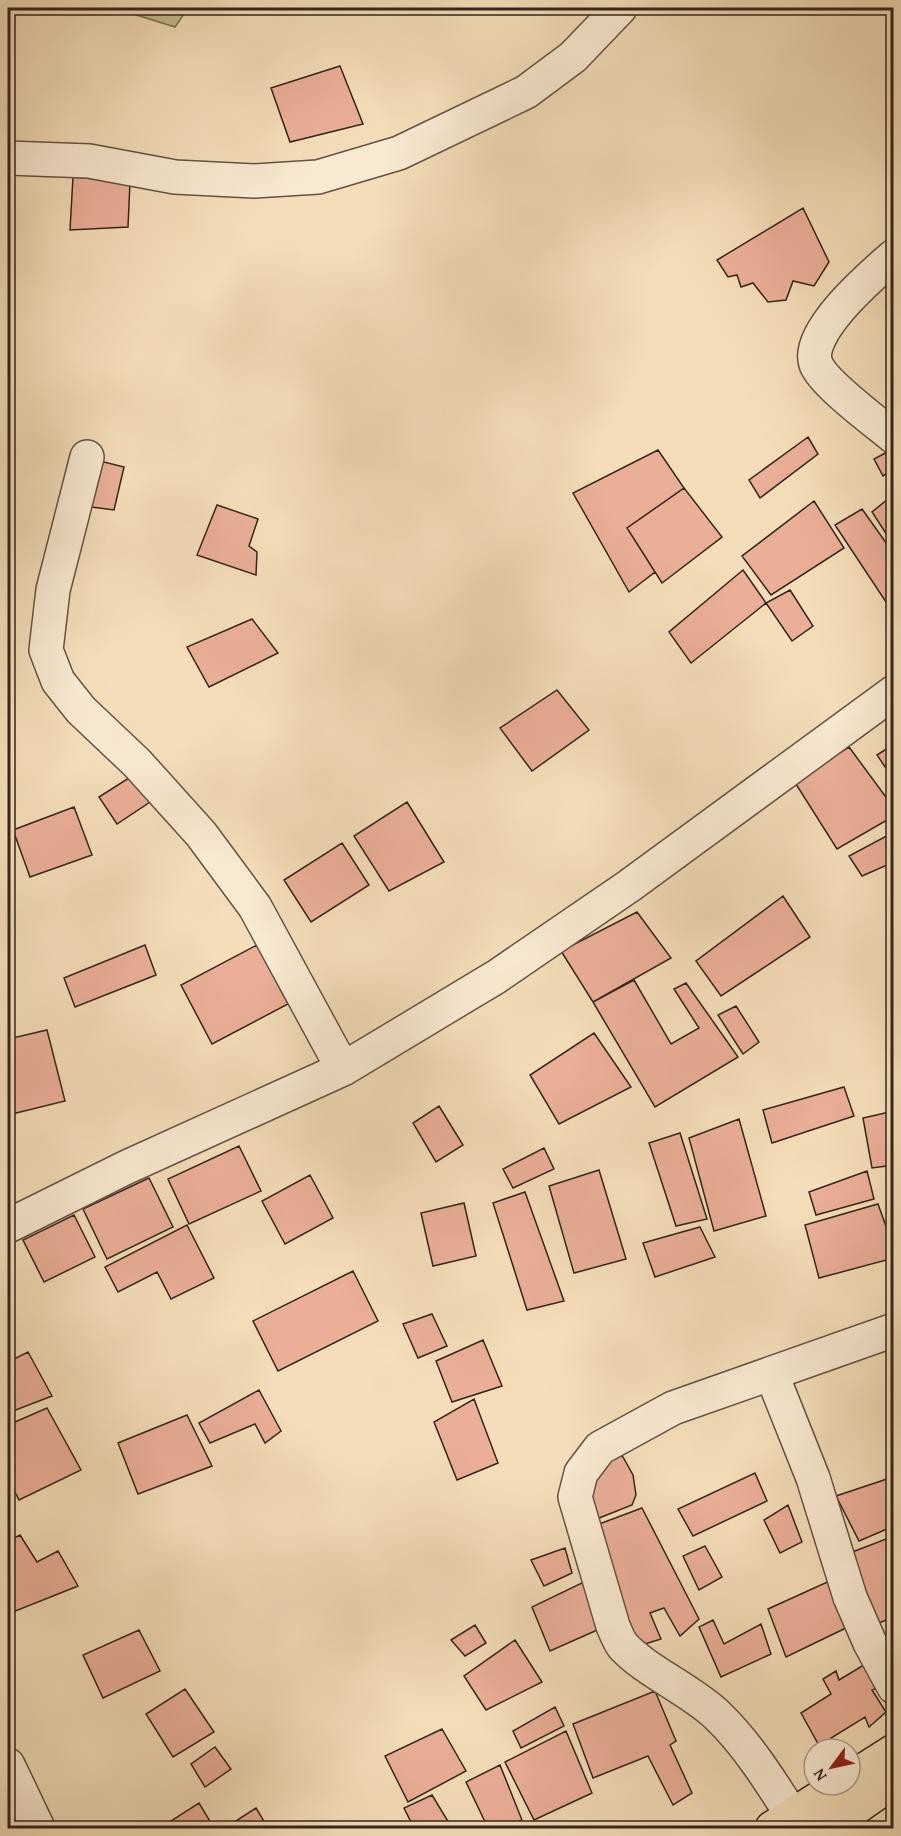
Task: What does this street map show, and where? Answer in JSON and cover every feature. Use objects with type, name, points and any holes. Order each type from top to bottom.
[{"type":"highway","points":[[862,1771],[894,1751]]},
{"type":"highway","points":[[827,1828],[894,1781]]},
{"type":"highway","points":[[788,1824],[824,1797]]},
{"type":"street","points":[[8,158],[89,161],[175,177],[254,181],[318,177],[399,153],[526,92],[573,57],[620,8]]},
{"type":"street","points":[[894,256],[855,290],[818,338],[815,363],[824,377],[894,437]]},
{"type":"street","points":[[87,457],[52,600],[46,650],[58,681],[81,710],[137,763],[215,852],[255,907],[343,1069]]},
{"type":"street","points":[[8,1226],[127,1167],[343,1069],[496,977],[629,886],[894,692]]},
{"type":"street","points":[[788,1824],[751,1757],[718,1716],[694,1696],[633,1656],[621,1644],[613,1626],[575,1497],[581,1473],[600,1448],[674,1408],[894,1330]]},
{"type":"street","points":[[772,1375],[813,1478],[850,1597],[870,1643],[894,1687]]},
{"type":"street","points":[[8,1765],[38,1828]]},
{"type":"shaded area","points":[[114,8],[188,8],[175,27]]},
{"type":"building","points":[[340,66],[363,124],[290,142],[271,88]]},
{"type":"building","points":[[73,177],[130,182],[128,227],[70,230]]},
{"type":"building","points":[[803,208],[829,262],[814,286],[793,281],[786,300],[768,302],[753,283],[741,287],[737,275],[728,277],[717,260]]},
{"type":"building","points":[[808,437],[818,454],[760,498],[749,480]]},
{"type":"building","points":[[658,450],[684,488],[627,528],[655,572],[629,592],[573,493]]},
{"type":"building","points":[[891,450],[894,469],[883,476],[874,459]]},
{"type":"building","points":[[96,460],[124,467],[114,510],[84,506]]},
{"type":"building","points":[[684,488],[722,537],[662,583],[627,528]]},
{"type":"building","points":[[894,494],[894,546],[872,512]]},
{"type":"building","points":[[814,501],[844,548],[771,595],[742,556]]},
{"type":"building","points":[[217,505],[258,519],[249,546],[257,552],[256,575],[197,555]]},
{"type":"building","points":[[862,509],[894,554],[894,597],[886,602],[835,525]]},
{"type":"building","points":[[743,570],[766,603],[691,663],[669,632]]},
{"type":"building","points":[[790,590],[813,626],[792,641],[766,603]]},
{"type":"building","points":[[252,619],[278,653],[209,687],[187,647]]},
{"type":"building","points":[[557,690],[589,730],[532,771],[500,728]]},
{"type":"building","points":[[894,744],[894,780],[877,755]]},
{"type":"building","points":[[849,747],[894,808],[894,816],[837,849],[794,781]]},
{"type":"building","points":[[132,776],[150,802],[117,824],[99,797]]},
{"type":"building","points":[[407,802],[444,862],[389,891],[354,836]]},
{"type":"building","points":[[74,807],[92,855],[30,877],[13,830]]},
{"type":"building","points":[[894,832],[894,862],[862,876],[849,856]]},
{"type":"building","points":[[342,843],[369,885],[311,922],[284,880]]},
{"type":"building","points":[[783,896],[810,937],[721,996],[696,961]]},
{"type":"building","points":[[637,912],[671,958],[593,1002],[561,951]]},
{"type":"building","points":[[145,945],[156,975],[75,1007],[64,978]]},
{"type":"building","points":[[257,945],[288,1004],[212,1044],[181,985]]},
{"type":"building","points":[[634,980],[671,1044],[699,1028],[674,989],[686,983],[738,1057],[655,1107],[593,1002]]},
{"type":"building","points":[[736,1006],[759,1042],[743,1054],[718,1015]]},
{"type":"building","points":[[47,1030],[65,1101],[8,1115],[8,1039]]},
{"type":"building","points":[[594,1033],[631,1087],[559,1124],[530,1075]]},
{"type":"building","points":[[844,1087],[854,1116],[772,1143],[763,1110]]},
{"type":"building","points":[[439,1106],[463,1145],[436,1162],[413,1123]]},
{"type":"building","points":[[894,1111],[894,1165],[872,1168],[863,1118]]},
{"type":"building","points":[[739,1119],[766,1216],[714,1231],[689,1138]]},
{"type":"building","points":[[680,1133],[707,1219],[676,1226],[649,1143]]},
{"type":"building","points":[[239,1146],[261,1191],[189,1224],[168,1179]]},
{"type":"building","points":[[544,1148],[554,1169],[513,1188],[503,1169]]},
{"type":"building","points":[[599,1170],[626,1259],[574,1273],[549,1186]]},
{"type":"building","points":[[867,1171],[874,1199],[816,1215],[809,1192]]},
{"type":"building","points":[[310,1175],[333,1218],[285,1244],[262,1201]]},
{"type":"building","points":[[149,1178],[173,1227],[107,1259],[83,1209]]},
{"type":"building","points":[[525,1192],[564,1301],[527,1310],[493,1203]]},
{"type":"building","points":[[464,1203],[476,1256],[433,1266],[421,1213]]},
{"type":"building","points":[[878,1204],[894,1249],[894,1258],[819,1278],[805,1225]]},
{"type":"building","points":[[74,1215],[95,1257],[44,1282],[23,1240]]},
{"type":"building","points":[[187,1225],[214,1278],[171,1299],[157,1272],[118,1292],[105,1267]]},
{"type":"building","points":[[700,1227],[715,1257],[655,1277],[643,1243]]},
{"type":"building","points":[[353,1271],[378,1321],[278,1371],[253,1321]]},
{"type":"building","points":[[432,1314],[447,1346],[418,1358],[403,1324]]},
{"type":"building","points":[[483,1340],[502,1386],[452,1402],[436,1361]]},
{"type":"building","points":[[28,1352],[52,1396],[8,1413],[8,1362]]},
{"type":"building","points":[[259,1390],[281,1431],[265,1443],[255,1424],[210,1443],[199,1423]]},
{"type":"building","points":[[474,1399],[498,1463],[457,1480],[434,1422]]},
{"type":"building","points":[[47,1408],[81,1470],[19,1500],[8,1478],[8,1425]]},
{"type":"building","points":[[187,1415],[212,1466],[138,1494],[118,1443]]},
{"type":"building","points":[[609,1450],[623,1457],[633,1475],[636,1495],[632,1505],[599,1518],[586,1505],[593,1471]]},
{"type":"building","points":[[755,1473],[767,1501],[693,1536],[678,1509]]},
{"type":"building","points":[[887,1479],[894,1493],[894,1526],[859,1541],[836,1496]]},
{"type":"building","points":[[788,1505],[802,1542],[780,1553],[764,1520]]},
{"type":"building","points":[[642,1508],[699,1619],[680,1636],[664,1608],[650,1613],[661,1639],[635,1647],[594,1526]]},
{"type":"building","points":[[20,1535],[37,1562],[58,1551],[78,1586],[8,1614],[8,1541]]},
{"type":"building","points":[[894,1536],[894,1617],[879,1623],[847,1554]]},
{"type":"building","points":[[705,1546],[722,1577],[699,1590],[683,1556]]},
{"type":"building","points":[[565,1548],[572,1573],[544,1586],[531,1560]]},
{"type":"building","points":[[590,1579],[604,1627],[550,1651],[532,1607]]},
{"type":"building","points":[[834,1579],[850,1626],[786,1657],[768,1609]]},
{"type":"building","points":[[713,1620],[724,1644],[761,1624],[771,1654],[721,1677],[699,1627]]},
{"type":"building","points":[[475,1625],[486,1643],[465,1656],[451,1640]]},
{"type":"building","points":[[139,1630],[160,1671],[103,1698],[83,1655]]},
{"type":"building","points":[[515,1640],[542,1682],[486,1710],[464,1676]]},
{"type":"building","points":[[872,1660],[885,1685],[872,1690],[886,1712],[869,1727],[865,1717],[833,1737],[814,1737],[801,1713],[831,1694],[823,1679],[836,1671],[839,1680]]},
{"type":"building","points":[[185,1689],[214,1732],[173,1757],[146,1714]]},
{"type":"building","points":[[655,1691],[676,1741],[670,1745],[692,1793],[673,1805],[648,1756],[593,1778],[573,1724]]},
{"type":"building","points":[[555,1707],[564,1726],[521,1748],[513,1731]]},
{"type":"building","points":[[442,1729],[466,1771],[408,1802],[385,1756]]},
{"type":"building","points":[[566,1731],[592,1793],[534,1820],[505,1762]]},
{"type":"building","points":[[215,1747],[231,1769],[205,1787],[191,1764]]},
{"type":"building","points":[[500,1765],[522,1820],[505,1828],[488,1828],[466,1782]]},
{"type":"building","points":[[432,1795],[452,1828],[414,1828],[404,1808]]},
{"type":"building","points":[[199,1803],[214,1828],[160,1828]]},
{"type":"building","points":[[256,1808],[268,1828],[225,1828]]}]
